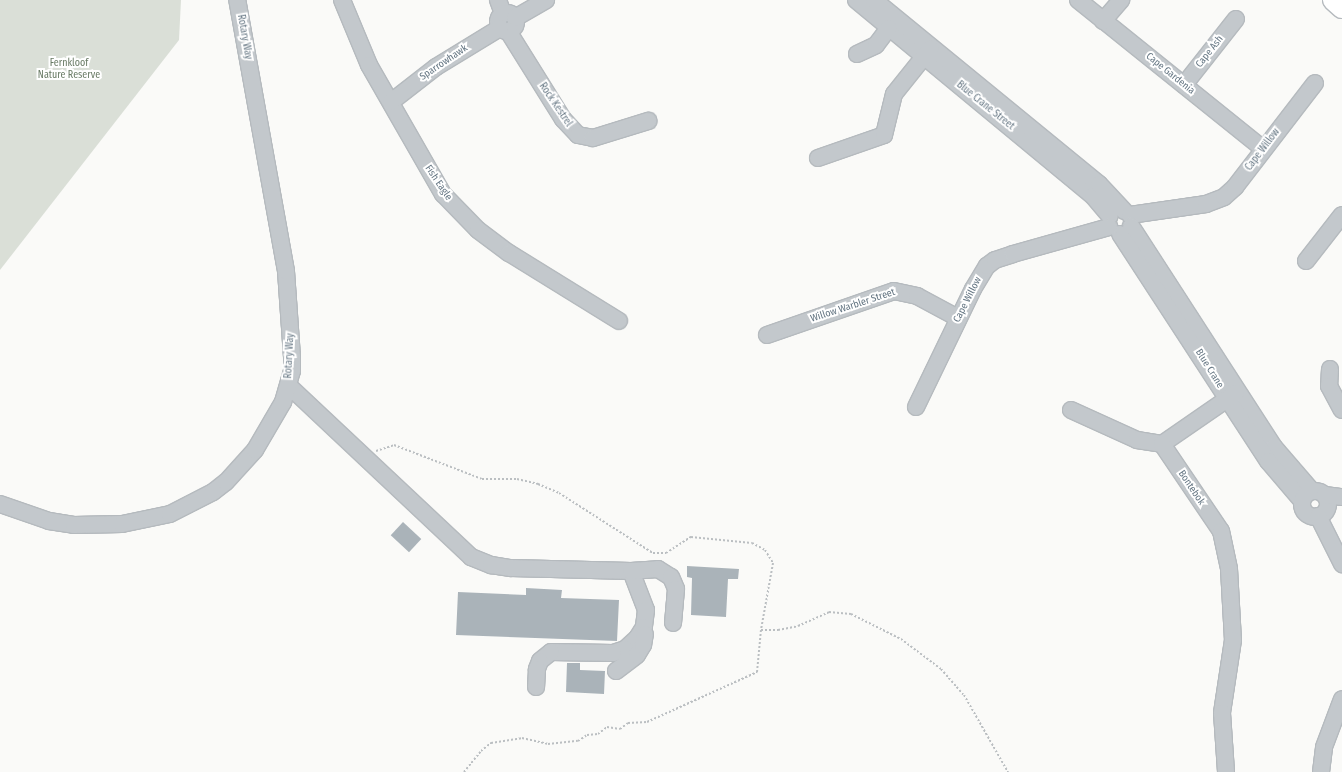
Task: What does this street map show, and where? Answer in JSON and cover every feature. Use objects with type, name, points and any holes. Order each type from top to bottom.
[{"type":"main road","points":[[1333,0],[1342,8]]},
{"type":"street","name":"Rotary Way","points":[[0,504],[49,521],[102,526],[138,522],[184,509],[226,482],[255,450],[275,419],[289,386],[293,342],[286,271],[237,0]]},
{"type":"street","name":"Fish Eagle","points":[[342,0],[369,65],[443,194],[478,230],[509,253],[620,321]]},
{"type":"street","name":"Sparrowhawk","points":[[391,102],[436,67],[505,18],[546,0]]},
{"type":"street","name":"Blue Crane Street","points":[[856,0],[889,28],[928,52],[1099,184],[1121,221]]},
{"type":"street","name":"Blue Crane Street","points":[[874,0],[928,52]]},
{"type":"street","name":"Cape Gardenia","points":[[1078,0],[1263,149]]},
{"type":"street","points":[[1103,21],[1121,0]]},
{"type":"street","name":"Rock Kestrel","points":[[505,18],[563,119],[578,135],[598,137],[648,121]]},
{"type":"street","name":"Cape Ash","points":[[1184,85],[1236,19]]},
{"type":"street","points":[[857,54],[876,45],[889,28]]},
{"type":"street","points":[[818,158],[882,138],[886,133],[894,94],[928,52]]},
{"type":"street","name":"Cape Willow","points":[[916,407],[958,318],[982,272],[995,260],[1121,221],[1206,204],[1224,197],[1235,187],[1315,83]]},
{"type":"street","points":[[1306,260],[1342,215]]},
{"type":"street","name":"Blue Crane","points":[[1121,221],[1233,395],[1268,461],[1328,506],[1322,514]]},
{"type":"street","name":"Willow Warbler Street","points":[[767,335],[894,291],[917,296],[958,318]]},
{"type":"street","points":[[1330,370],[1329,386],[1342,410]]},
{"type":"street","points":[[289,386],[461,548],[480,562],[511,568],[555,570],[631,571],[658,569],[670,577],[676,589],[673,623]]},
{"type":"street","points":[[1071,410],[1137,440],[1162,444],[1233,395]]},
{"type":"street","name":"Bontebok","points":[[1162,444],[1220,531],[1230,569],[1233,640],[1222,713],[1226,772]]},
{"type":"street","points":[[1313,496],[1342,497]]},
{"type":"street","name":"Blue Crane","points":[[1313,496],[1306,513],[1322,514]]},
{"type":"street","points":[[1322,514],[1342,511]]},
{"type":"street","name":"Blue Crane","points":[[1322,514],[1342,564]]},
{"type":"street","points":[[616,671],[637,655],[645,641],[645,603],[631,571]]},
{"type":"street","points":[[536,687],[537,669],[540,661],[551,652],[560,651],[600,654],[620,651],[631,644],[644,627]]},
{"type":"street","points":[[1321,772],[1324,747],[1342,699]]},
{"type":"path","points":[[364,457],[394,445],[482,479],[517,479],[538,484],[559,493],[653,553],[666,553],[691,537],[752,543],[765,550],[773,562],[761,630],[757,672],[647,722],[628,723],[620,728],[607,728],[598,734],[564,744],[548,744],[522,738],[491,743],[481,751],[464,772]]},
{"type":"path","points":[[761,630],[778,630],[798,626],[829,612],[851,614],[900,639],[941,669],[964,695],[1008,772]]},
{"type":"green space","name":"Fernkloof Nature Reserve","points":[[0,0],[181,0],[179,40],[0,270]]},
{"type":"building","points":[[403,522],[421,539],[409,552],[391,535]]},
{"type":"building","points":[[687,566],[739,569],[738,579],[728,579],[726,617],[691,615],[692,578],[687,577]]},
{"type":"building","points":[[526,588],[562,590],[561,598],[619,600],[617,641],[456,635],[458,592],[526,595]]},
{"type":"building","points":[[567,663],[580,663],[580,670],[605,671],[604,694],[566,692]]}]
